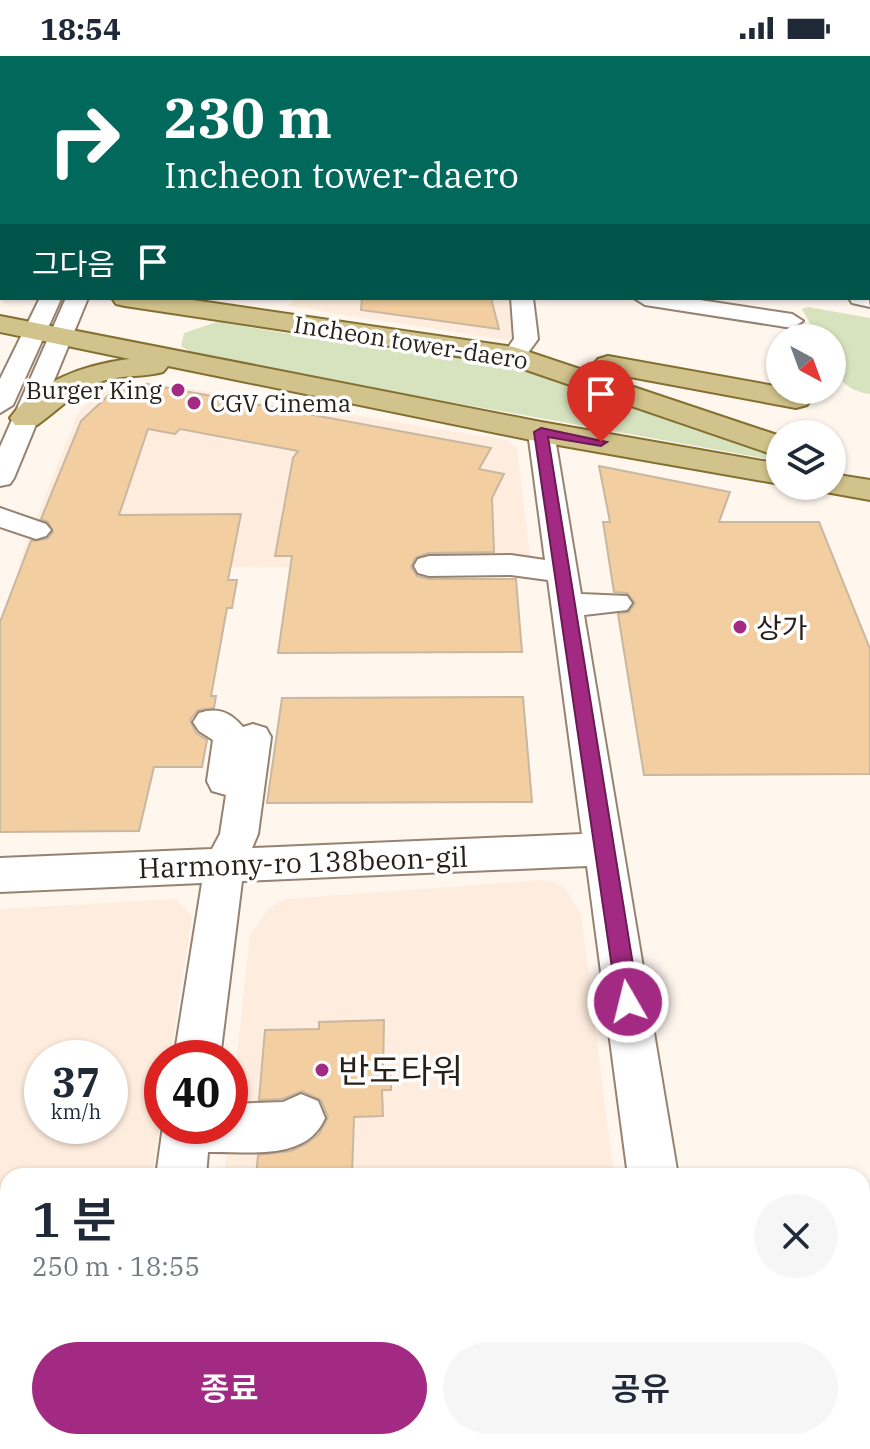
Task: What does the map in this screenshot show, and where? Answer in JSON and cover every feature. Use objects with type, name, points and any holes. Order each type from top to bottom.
[{"type":"main road","name":"Incheon tower-daero","points":[[138,300],[514,356],[766,442]]},
{"type":"main road","points":[[203,364],[176,350],[172,343],[179,331],[215,319],[273,320]]},
{"type":"main road","points":[[0,324],[541,432],[766,472]]},
{"type":"main road","points":[[514,356],[558,357],[783,405]]},
{"type":"main road","points":[[13,412],[47,405],[59,392],[94,374],[121,367],[203,364]]},
{"type":"main road","points":[[846,461],[870,465]]},
{"type":"main road","points":[[846,486],[870,490]]},
{"type":"street","points":[[48,333],[50,300]]},
{"type":"street","points":[[0,478],[13,412],[48,333],[75,300]]},
{"type":"street","points":[[514,356],[526,339],[522,300]]},
{"type":"street","points":[[655,300],[772,324]]},
{"type":"street","points":[[782,300],[794,324]]},
{"type":"street","points":[[541,432],[652,1168]]},
{"type":"street","points":[[0,517],[36,530]]},
{"type":"street","points":[[429,566],[511,565],[564,589],[616,603]]},
{"type":"street","points":[[211,722],[220,724],[231,737],[217,835],[224,866]]},
{"type":"street","points":[[200,1040],[224,866],[239,834],[253,737]]},
{"type":"street","name":"Harmony-ro 138beon-gil","points":[[0,875],[606,849]]},
{"type":"street","points":[[248,1127],[290,1126],[301,1118]]},
{"type":"street","points":[[182,1168],[185,1144]]},
{"type":"shaded area","points":[[295,300],[511,300],[511,341],[288,306]]},
{"type":"shaded area","points":[[146,382],[507,440],[517,448],[532,570],[18,565],[77,415],[88,402],[109,389]]},
{"type":"shaded area","points":[[543,880],[555,882],[566,889],[581,914],[613,1168],[225,1168],[227,1144],[248,1144],[248,1040],[239,1040],[250,935],[270,907],[285,899]]},
{"type":"shaded area","points":[[177,899],[192,917],[173,1040],[144,1040],[144,1144],[157,1144],[153,1168],[0,1168],[0,909]]},
{"type":"green space","points":[[808,307],[870,318],[870,394],[846,385],[846,324],[810,324],[802,309]]},
{"type":"green space","points":[[217,322],[396,351],[502,361],[766,451],[766,458],[199,357],[181,346],[184,333]]},
{"type":"building","points":[[362,300],[492,300],[499,329],[361,310]]},
{"type":"building","points":[[147,384],[491,448],[479,469],[504,474],[492,498],[494,552],[428,553],[415,558],[411,567],[417,576],[429,579],[516,579],[522,652],[278,653],[292,556],[275,556],[293,458],[298,451],[180,429],[175,434],[148,429],[119,515],[241,514],[228,580],[237,580],[232,608],[227,608],[211,696],[216,696],[214,708],[198,710],[190,720],[196,733],[207,740],[202,767],[154,767],[139,831],[0,832],[0,622],[31,541],[47,539],[53,532],[48,522],[41,519],[81,421],[111,393]]},
{"type":"building","name":"상가","points":[[599,466],[730,492],[719,522],[819,522],[870,649],[870,774],[644,775],[618,614],[629,612],[635,603],[627,593],[614,592],[603,522],[610,522]]},
{"type":"building","points":[[523,697],[532,802],[267,803],[282,698]]},
{"type":"building","name":"반도타워","points":[[384,1020],[383,1070],[391,1070],[391,1090],[382,1090],[383,1116],[354,1117],[352,1168],[257,1168],[258,1155],[291,1151],[306,1144],[319,1134],[328,1117],[321,1100],[302,1091],[282,1099],[259,1100],[265,1030],[319,1029],[319,1022]]},
{"type":"place","name":"Burger King","points":[[178,390]]},
{"type":"place","name":"CGV Cinema","points":[[194,403]]},
{"type":"place","name":"상가","points":[[740,627]]},
{"type":"place","name":"반도타워","points":[[322,1070]]},
{"type":"route","points":[[601,442],[541,432],[628,1002]]}]
